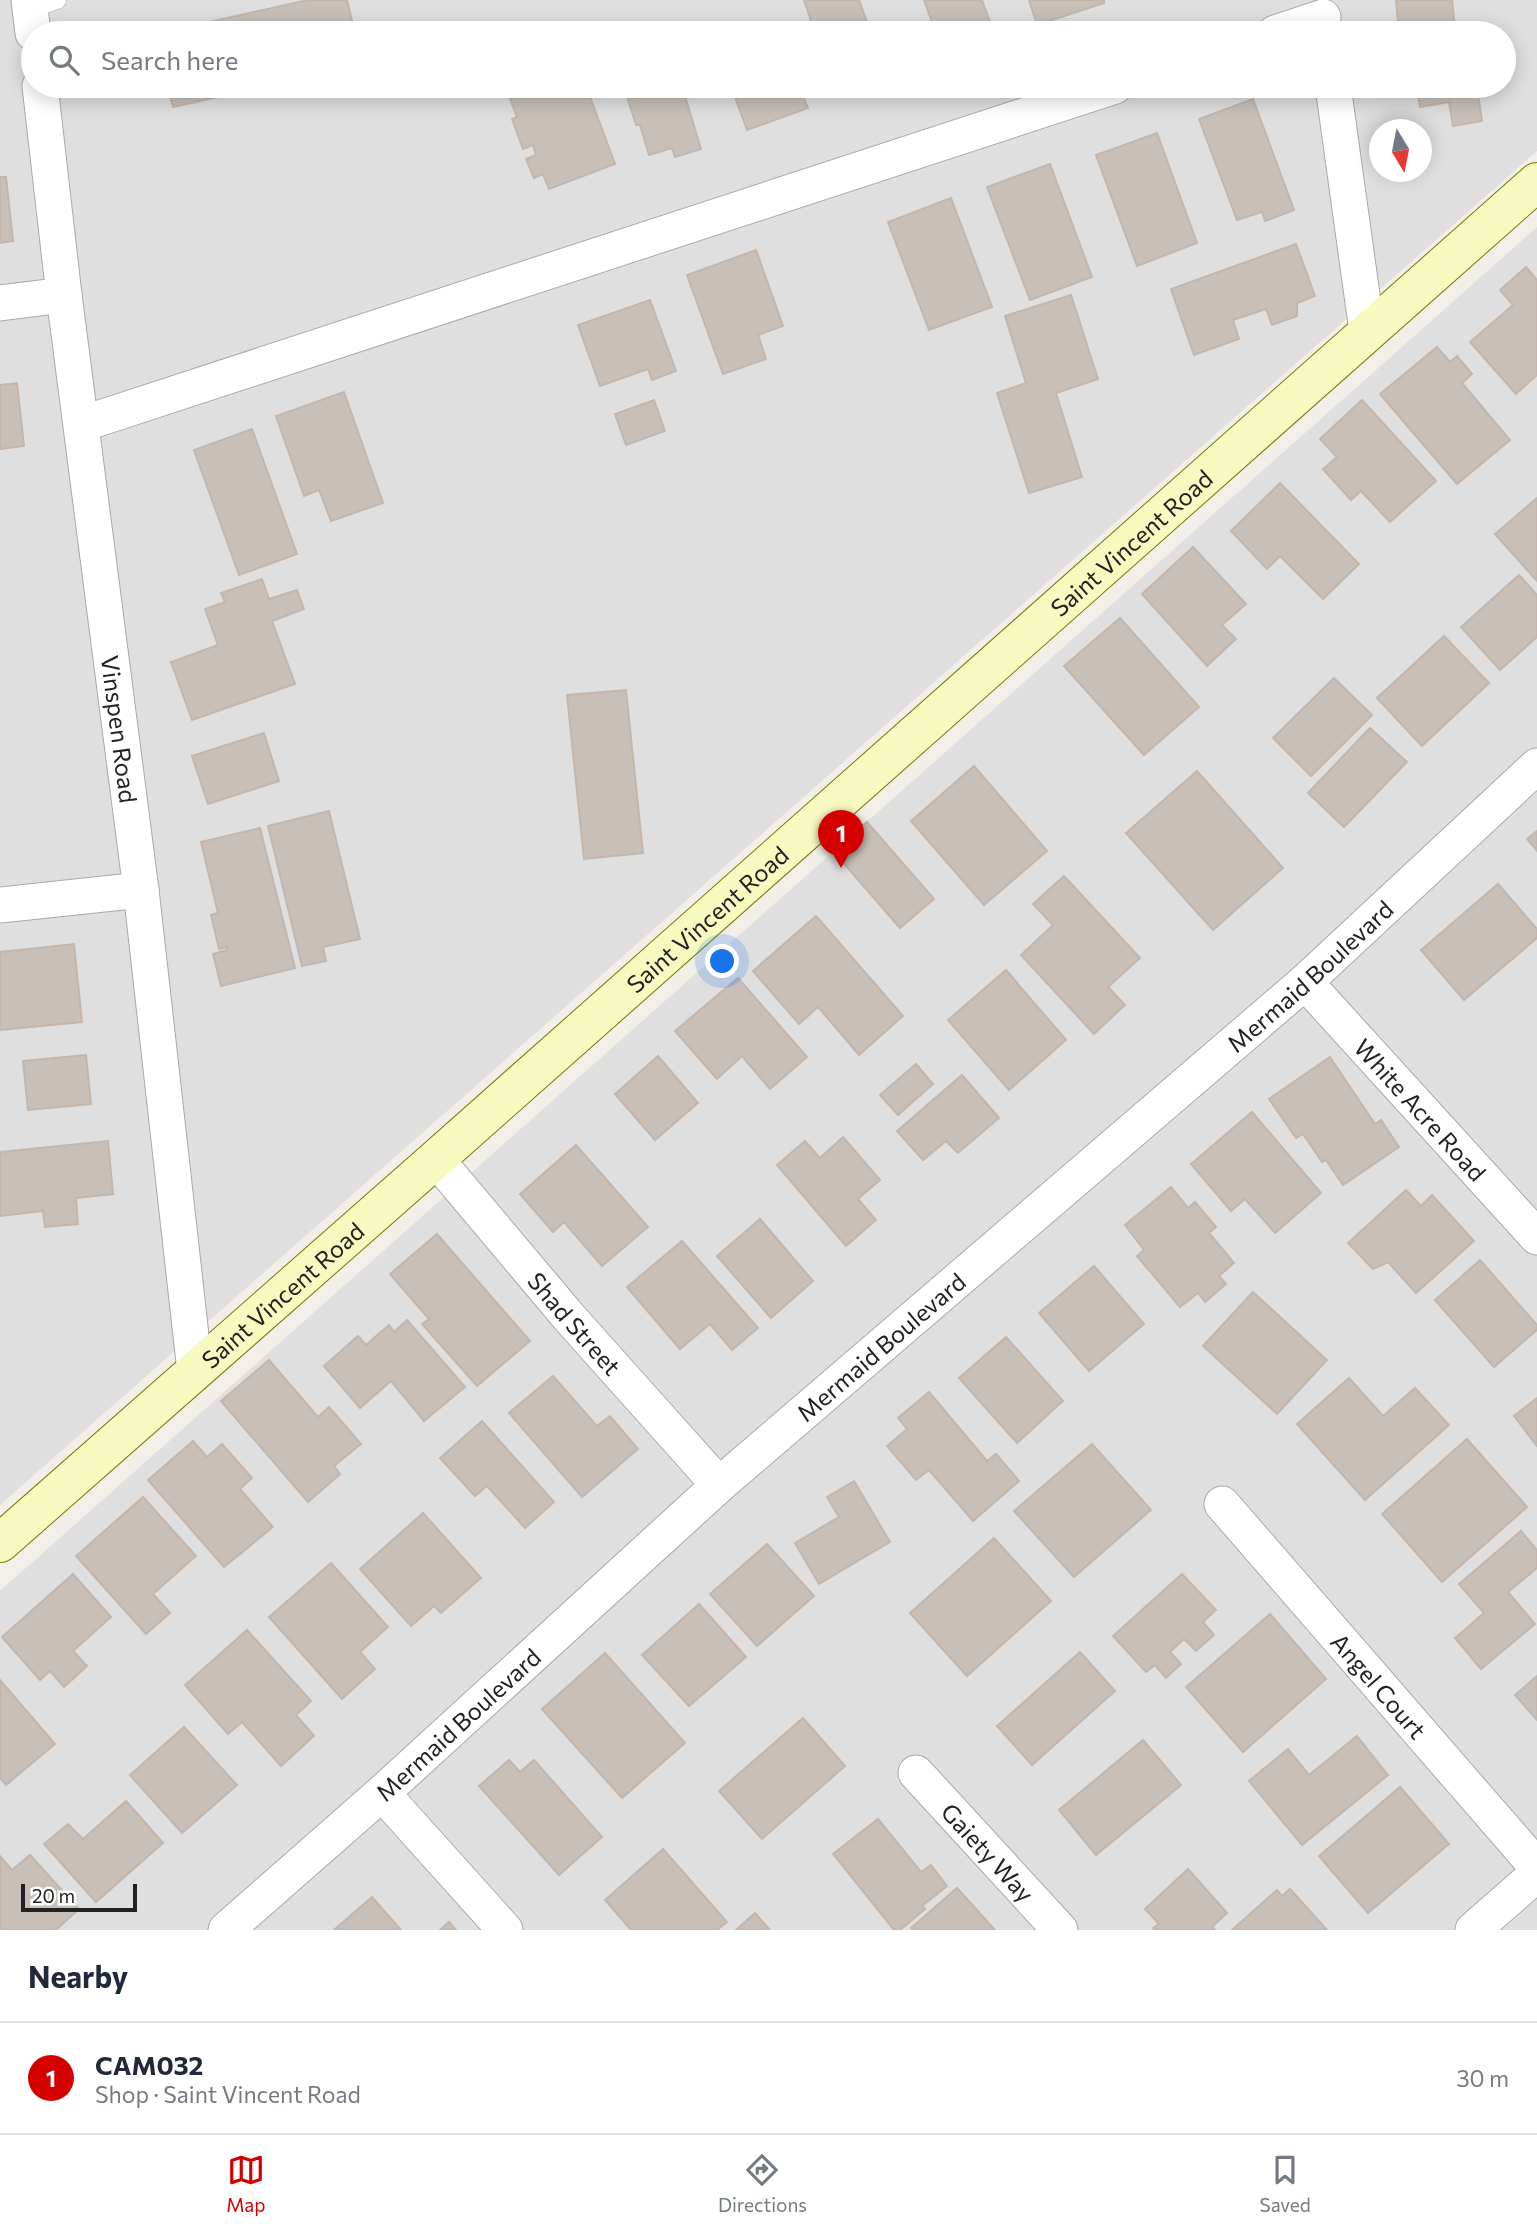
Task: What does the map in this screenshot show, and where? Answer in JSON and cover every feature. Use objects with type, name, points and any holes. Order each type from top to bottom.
[{"type":"street","name":"Vinspen Road","points":[[41,98],[64,296],[141,890],[195,1371]]},
{"type":"street","points":[[82,424],[1078,98]]},
{"type":"street","points":[[1335,98],[1367,331]]},
{"type":"street","name":"Saint Vincent Road","points":[[0,1543],[1537,181]]},
{"type":"street","points":[[0,303],[64,296]]},
{"type":"street","name":"Mermaid Boulevard","points":[[226,1930],[382,1793],[719,1485],[1304,982],[1537,766]]},
{"type":"street","points":[[0,905],[141,890]]},
{"type":"street","name":"White Acre Road","points":[[1304,982],[1537,1237]]},
{"type":"street","name":"Shad Street","points":[[436,1159],[568,1316],[719,1485]]},
{"type":"street","name":"Angel Court","points":[[1222,1504],[1537,1867]]},
{"type":"street","name":"Gaiety Way","points":[[916,1773],[1059,1930]]},
{"type":"street","points":[[382,1793],[505,1930]]},
{"type":"street","points":[[1473,1930],[1537,1874]]},
{"type":"shaded area","points":[[0,0],[1537,0],[1537,151],[0,1505]]},
{"type":"shaded area","points":[[1537,227],[1537,1930],[0,1930],[0,1591]]},
{"type":"building","points":[[308,0],[347,0],[352,21],[214,21]]},
{"type":"building","points":[[804,0],[859,0],[867,21],[811,21]]},
{"type":"building","points":[[924,0],[982,0],[990,21],[932,21]]},
{"type":"building","points":[[1029,0],[1104,0],[1104,3],[1049,21],[1036,21]]},
{"type":"building","points":[[1396,0],[1452,0],[1454,21],[1398,21]]},
{"type":"building","points":[[171,98],[213,98],[173,107]]},
{"type":"building","points":[[510,98],[590,98],[615,164],[549,189],[543,174],[534,178],[526,159],[536,155],[533,145],[523,149],[512,119],[517,117]]},
{"type":"building","points":[[627,98],[686,98],[701,149],[675,157],[672,148],[649,155],[640,125],[636,125]]},
{"type":"building","points":[[735,98],[804,98],[808,108],[747,130]]},
{"type":"building","points":[[1419,98],[1478,98],[1482,121],[1453,126],[1449,102],[1420,107]]},
{"type":"building","points":[[1253,99],[1294,210],[1265,221],[1262,212],[1237,220],[1199,119]]},
{"type":"building","points":[[1157,133],[1197,243],[1137,266],[1096,155]]},
{"type":"building","points":[[1050,164],[1092,277],[1030,300],[987,187]]},
{"type":"building","points":[[0,177],[6,177],[13,241],[0,243]]},
{"type":"building","points":[[951,198],[992,307],[929,330],[888,222]]},
{"type":"building","points":[[1296,244],[1315,296],[1297,303],[1297,316],[1272,325],[1266,309],[1233,320],[1239,339],[1194,355],[1171,289]]},
{"type":"building","points":[[756,250],[783,326],[758,335],[766,359],[723,374],[687,275]]},
{"type":"building","points":[[1526,267],[1537,280],[1537,375],[1516,394],[1470,342],[1513,305],[1500,290]]},
{"type":"building","points":[[1071,295],[1098,379],[1056,393],[1082,477],[1029,493],[997,393],[1026,383],[1005,316]]},
{"type":"building","points":[[650,300],[676,371],[652,380],[648,369],[600,386],[578,325]]},
{"type":"building","points":[[1437,347],[1450,362],[1457,356],[1472,374],[1462,383],[1510,440],[1457,484],[1380,394]]},
{"type":"building","points":[[17,383],[24,446],[0,449],[0,385]]},
{"type":"building","points":[[344,392],[383,503],[331,521],[319,490],[304,496],[276,416]]},
{"type":"building","points":[[654,400],[665,431],[626,445],[615,414]]},
{"type":"building","points":[[1362,400],[1436,481],[1390,522],[1361,491],[1351,500],[1323,469],[1337,457],[1320,439]]},
{"type":"building","points":[[252,429],[297,554],[239,575],[194,450]]},
{"type":"building","points":[[1280,483],[1359,564],[1323,599],[1280,556],[1267,569],[1231,531]]},
{"type":"building","points":[[1537,498],[1537,581],[1495,534]]},
{"type":"building","points":[[1193,547],[1246,604],[1222,625],[1236,639],[1207,666],[1142,594]]},
{"type":"building","points":[[1519,575],[1537,595],[1537,637],[1500,670],[1461,627]]},
{"type":"building","points":[[262,579],[269,599],[297,590],[304,609],[272,621],[295,684],[192,720],[171,662],[218,645],[205,609],[225,602],[221,593]]},
{"type":"building","points":[[1120,618],[1199,707],[1144,755],[1064,666]]},
{"type":"building","points":[[1444,636],[1489,683],[1422,746],[1377,698]]},
{"type":"building","points":[[1334,678],[1372,715],[1311,776],[1273,738]]},
{"type":"building","points":[[626,690],[643,853],[584,859],[567,695]]},
{"type":"building","points":[[1370,728],[1407,762],[1344,827],[1308,793]]},
{"type":"building","points":[[264,733],[279,781],[208,804],[192,756]]},
{"type":"building","points":[[974,766],[1047,851],[984,905],[911,821]]},
{"type":"building","points":[[1197,771],[1283,868],[1213,930],[1126,833]]},
{"type":"building","points":[[329,811],[360,939],[323,947],[326,961],[302,966],[268,826]]},
{"type":"building","points":[[867,822],[934,899],[900,928],[833,851]]},
{"type":"building","points":[[260,828],[295,968],[221,986],[213,954],[227,950],[227,947],[219,949],[211,915],[218,913],[201,842]]},
{"type":"building","points":[[1537,831],[1537,851],[1527,839]]},
{"type":"building","points":[[1064,876],[1140,958],[1108,987],[1125,1005],[1094,1034],[1021,955],[1053,925],[1033,904]]},
{"type":"building","points":[[1498,884],[1537,929],[1537,938],[1464,1000],[1421,950]]},
{"type":"building","points":[[816,916],[903,1016],[859,1055],[818,1007],[799,1024],[753,971]]},
{"type":"building","points":[[74,944],[82,1022],[0,1030],[0,952]]},
{"type":"building","points":[[1006,970],[1066,1040],[1009,1090],[948,1020]]},
{"type":"building","points":[[738,978],[807,1057],[770,1089],[742,1056],[717,1079],[675,1031]]},
{"type":"building","points":[[86,1055],[91,1104],[28,1110],[23,1061]]},
{"type":"building","points":[[658,1056],[698,1103],[655,1140],[615,1094]]},
{"type":"building","points":[[1330,1057],[1375,1124],[1381,1120],[1399,1147],[1343,1185],[1326,1160],[1322,1162],[1303,1134],[1296,1138],[1269,1099]]},
{"type":"building","points":[[916,1064],[933,1084],[898,1115],[880,1095]]},
{"type":"building","points":[[962,1075],[999,1118],[958,1153],[946,1141],[923,1160],[897,1131]]},
{"type":"building","points":[[1252,1112],[1321,1193],[1275,1233],[1245,1199],[1231,1211],[1191,1164]]},
{"type":"building","points":[[843,1137],[880,1180],[858,1199],[876,1220],[846,1246],[777,1165],[805,1141],[820,1158]]},
{"type":"building","points":[[108,1141],[113,1194],[76,1198],[78,1224],[45,1227],[43,1211],[0,1216],[0,1152]]},
{"type":"building","points":[[576,1145],[648,1227],[602,1266],[564,1222],[553,1232],[520,1194]]},
{"type":"building","points":[[1171,1187],[1188,1208],[1195,1202],[1216,1227],[1209,1233],[1234,1263],[1219,1276],[1226,1284],[1205,1302],[1198,1293],[1180,1307],[1137,1256],[1144,1250],[1125,1225]]},
{"type":"building","points":[[1406,1190],[1421,1206],[1432,1195],[1474,1241],[1416,1293],[1388,1262],[1373,1269],[1348,1243]]},
{"type":"building","points":[[760,1219],[813,1281],[771,1318],[717,1256]]},
{"type":"building","points":[[437,1234],[530,1341],[477,1386],[422,1324],[429,1319],[390,1274]]},
{"type":"building","points":[[682,1241],[758,1328],[732,1350],[710,1324],[680,1349],[627,1287]]},
{"type":"building","points":[[1480,1260],[1537,1325],[1537,1330],[1494,1367],[1435,1300]]},
{"type":"building","points":[[1094,1266],[1144,1324],[1089,1371],[1039,1313]]},
{"type":"building","points":[[1253,1292],[1327,1360],[1277,1414],[1203,1346]]},
{"type":"building","points":[[407,1320],[465,1387],[424,1421],[391,1381],[360,1408],[324,1366],[358,1336],[366,1345],[389,1325],[394,1332]]},
{"type":"building","points":[[1006,1337],[1063,1401],[1017,1443],[959,1378]]},
{"type":"building","points":[[269,1360],[318,1417],[329,1407],[361,1444],[334,1466],[340,1474],[308,1502],[221,1401]]},
{"type":"building","points":[[553,1376],[597,1426],[610,1416],[638,1449],[582,1497],[509,1413]]},
{"type":"building","points":[[1349,1378],[1383,1416],[1415,1388],[1449,1425],[1365,1500],[1297,1424]]},
{"type":"building","points":[[929,1392],[987,1461],[996,1454],[1019,1481],[973,1521],[929,1470],[916,1480],[887,1446],[907,1429],[898,1418]]},
{"type":"building","points":[[1537,1398],[1537,1446],[1514,1416]]},
{"type":"building","points":[[482,1421],[554,1502],[525,1528],[487,1486],[475,1496],[440,1458]]},
{"type":"building","points":[[1467,1439],[1527,1507],[1442,1582],[1382,1514]]},
{"type":"building","points":[[193,1441],[207,1457],[222,1444],[252,1478],[240,1489],[273,1527],[224,1567],[148,1480]]},
{"type":"building","points":[[1092,1444],[1151,1510],[1074,1577],[1014,1511]]},
{"type":"building","points":[[854,1481],[890,1542],[819,1584],[795,1543],[839,1517],[827,1497]]},
{"type":"building","points":[[143,1497],[196,1556],[153,1594],[170,1613],[146,1634],[76,1556]]},
{"type":"building","points":[[423,1513],[481,1578],[441,1613],[434,1606],[411,1626],[360,1569]]},
{"type":"building","points":[[1521,1531],[1537,1550],[1537,1568],[1508,1592],[1535,1624],[1481,1669],[1455,1638],[1484,1613],[1459,1584]]},
{"type":"building","points":[[994,1538],[1051,1601],[967,1676],[910,1613]]},
{"type":"building","points":[[767,1544],[814,1596],[757,1646],[710,1594]]},
{"type":"building","points":[[331,1563],[388,1627],[360,1652],[375,1669],[342,1699],[269,1617]]},
{"type":"building","points":[[73,1574],[111,1617],[73,1651],[87,1666],[64,1687],[50,1671],[40,1680],[2,1637]]},
{"type":"building","points":[[1182,1574],[1216,1610],[1203,1622],[1214,1635],[1196,1651],[1184,1639],[1170,1652],[1181,1664],[1166,1678],[1155,1665],[1146,1672],[1113,1636]]},
{"type":"building","points":[[699,1604],[746,1657],[689,1706],[642,1655]]},
{"type":"building","points":[[1270,1614],[1326,1679],[1243,1752],[1186,1687]]},
{"type":"building","points":[[247,1630],[311,1701],[296,1715],[314,1736],[281,1766],[242,1722],[228,1734],[185,1685]]},
{"type":"building","points":[[1080,1652],[1115,1691],[1032,1765],[997,1726]]},
{"type":"building","points":[[605,1653],[685,1743],[622,1798],[542,1709]]},
{"type":"building","points":[[1537,1676],[1537,1720],[1515,1695]]},
{"type":"building","points":[[0,1680],[55,1744],[6,1785],[0,1778]]},
{"type":"building","points":[[803,1718],[845,1766],[762,1839],[719,1791]]},
{"type":"building","points":[[184,1727],[237,1785],[182,1833],[130,1775]]},
{"type":"building","points":[[1357,1736],[1388,1775],[1302,1845],[1249,1781],[1288,1749],[1309,1775]]},
{"type":"building","points":[[1143,1740],[1181,1785],[1096,1855],[1059,1810]]},
{"type":"building","points":[[509,1760],[520,1772],[534,1760],[602,1837],[559,1875],[479,1786]]},
{"type":"building","points":[[1400,1787],[1449,1844],[1368,1913],[1319,1856]]},
{"type":"building","points":[[126,1801],[163,1843],[96,1902],[44,1844],[68,1824],[83,1839]]},
{"type":"building","points":[[878,1819],[921,1872],[931,1865],[947,1886],[922,1906],[925,1909],[900,1930],[894,1930],[833,1854]]},
{"type":"building","points":[[663,1849],[727,1922],[717,1930],[631,1930],[605,1900]]},
{"type":"building","points":[[30,1855],[79,1909],[56,1930],[0,1930],[0,1856],[12,1870]]},
{"type":"building","points":[[1188,1869],[1227,1913],[1212,1927],[1215,1930],[1155,1930],[1153,1928],[1159,1924],[1145,1909]]},
{"type":"building","points":[[957,1888],[995,1930],[911,1928]]},
{"type":"building","points":[[1290,1889],[1327,1930],[1232,1930],[1277,1890],[1282,1896]]},
{"type":"building","points":[[372,1897],[401,1930],[334,1930]]},
{"type":"building","points":[[755,1913],[770,1930],[736,1930]]},
{"type":"building","points":[[449,1922],[456,1930],[440,1930]]},
{"type":"place","name":"CAM032","points":[[841,868]]}]
